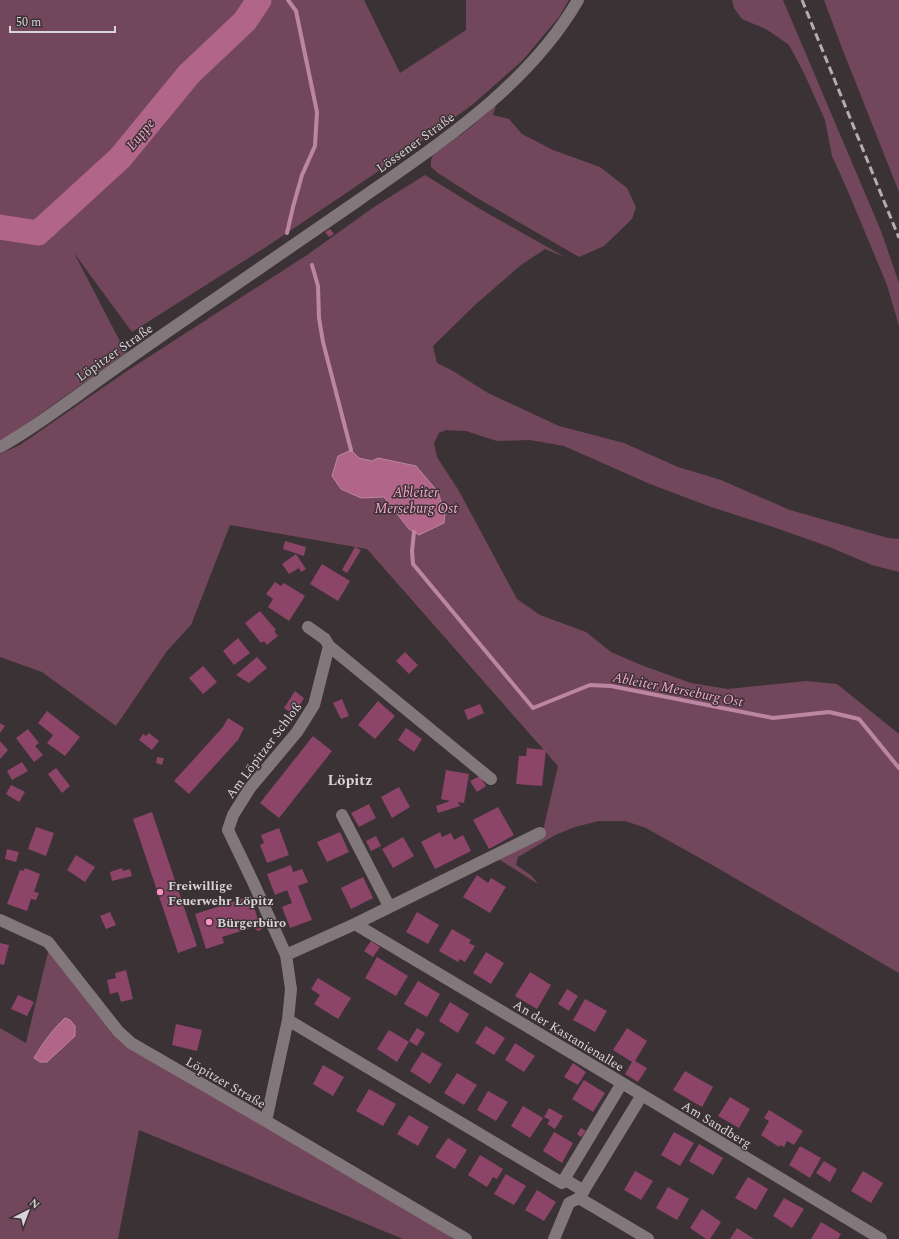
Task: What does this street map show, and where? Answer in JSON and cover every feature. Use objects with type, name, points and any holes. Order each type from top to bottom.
[{"type":"street","name":"Lössener Straße","points":[[243,280],[418,158],[472,117],[521,74],[552,39],[578,0]]},
{"type":"street","name":"Löpitzer Straße","points":[[0,447],[33,427],[125,361],[243,280]]},
{"type":"street","points":[[308,627],[325,639],[329,646],[491,779]]},
{"type":"street","name":"Am Löpitzer Schloß","points":[[266,1121],[288,1020],[291,989],[286,955],[228,830],[233,815],[250,788],[297,732],[314,705],[329,646]]},
{"type":"street","points":[[342,815],[389,906]]},
{"type":"street","points":[[286,955],[355,924],[540,833]]},
{"type":"street","name":"Löpitzer Straße","points":[[0,920],[48,942],[118,1031],[131,1043],[466,1239]]},
{"type":"street","name":"An der Kastanienallee","points":[[355,924],[622,1083],[564,1179]]},
{"type":"street","points":[[288,1020],[562,1182],[564,1179],[581,1195],[648,1239]]},
{"type":"street","name":"Am Sandberg","points":[[622,1083],[881,1239]]},
{"type":"street","points":[[554,1239],[569,1203],[581,1195],[642,1095]]},
{"type":"shaded area","points":[[0,0],[364,0],[400,73],[466,30],[466,0],[569,0],[559,17],[522,61],[472,105],[398,158],[266,247],[132,332],[74,253],[126,353],[9,436],[0,440]]},
{"type":"shaded area","points":[[732,0],[783,0],[881,231],[899,283],[899,326],[887,285],[832,156],[825,120],[804,73],[789,45],[766,29],[742,19],[734,8]]},
{"type":"shaded area","points":[[824,0],[899,0],[899,192],[842,48]]},
{"type":"shaded area","points":[[496,105],[493,115],[509,119],[522,134],[553,150],[600,167],[627,188],[636,207],[632,219],[604,246],[579,257],[477,198],[431,167],[433,155],[470,128]]},
{"type":"shaded area","points":[[425,175],[480,209],[565,257],[545,249],[521,265],[476,304],[433,346],[437,363],[453,371],[488,393],[559,426],[624,443],[678,467],[721,480],[790,510],[888,538],[899,539],[899,572],[872,565],[827,546],[711,507],[650,484],[564,446],[530,440],[497,441],[466,431],[446,430],[439,433],[434,443],[437,457],[459,491],[517,599],[540,615],[586,632],[611,652],[641,665],[691,683],[728,689],[807,681],[837,684],[899,734],[899,973],[646,828],[625,821],[599,821],[575,827],[555,835],[518,857],[516,865],[531,875],[538,884],[497,858],[542,835],[558,766],[367,549],[230,525],[191,625],[167,651],[116,726],[42,672],[0,657],[0,454],[20,445],[127,371],[307,255],[374,207]]},
{"type":"shaded area","points":[[50,944],[118,1031],[436,1225],[453,1239],[403,1239],[139,1130],[118,1239],[0,1239],[0,1028],[26,1043]]},
{"type":"water","name":"Ableiter Merseburg Ost","points":[[351,450],[359,458],[372,461],[378,458],[416,466],[438,492],[445,514],[444,523],[419,535],[409,529],[384,497],[361,498],[341,489],[332,476],[338,456]]},
{"type":"water","points":[[65,1018],[70,1020],[75,1026],[75,1036],[47,1062],[40,1062],[34,1058],[48,1037]]},
{"type":"building","points":[[330,229],[334,234],[329,237],[325,232]]},
{"type":"building","points":[[285,541],[306,547],[304,556],[283,549]]},
{"type":"building","points":[[355,547],[361,550],[347,573],[342,570]]},
{"type":"building","points":[[296,554],[306,569],[301,572],[299,568],[289,574],[282,564]]},
{"type":"building","points":[[322,564],[350,581],[338,601],[310,584]]},
{"type":"building","points":[[275,582],[281,586],[284,583],[305,596],[289,621],[268,607],[273,599],[266,594]]},
{"type":"building","points":[[260,611],[276,630],[274,631],[278,636],[267,645],[264,641],[261,643],[245,623]]},
{"type":"building","points":[[238,638],[250,653],[234,665],[223,651]]},
{"type":"building","points":[[405,652],[418,665],[409,674],[396,661]]},
{"type":"building","points":[[257,657],[267,668],[249,683],[236,675]]},
{"type":"building","points":[[203,666],[217,682],[203,694],[189,678]]},
{"type":"building","points":[[295,691],[304,698],[294,715],[284,708]]},
{"type":"building","points":[[342,699],[349,716],[341,719],[333,703]]},
{"type":"building","points":[[378,701],[395,716],[375,739],[358,725]]},
{"type":"building","points":[[480,704],[484,713],[468,720],[464,710]]},
{"type":"building","points":[[47,711],[80,737],[65,756],[47,743],[53,735],[38,723]]},
{"type":"building","points":[[228,718],[244,728],[238,740],[189,794],[174,781],[223,727]]},
{"type":"building","points":[[0,723],[5,726],[0,733]]},
{"type":"building","points":[[406,728],[422,739],[414,752],[398,740]]},
{"type":"building","points":[[28,729],[39,743],[35,746],[43,755],[34,762],[16,738]]},
{"type":"building","points":[[149,733],[159,741],[152,750],[139,740],[143,734],[146,736]]},
{"type":"building","points":[[313,736],[332,751],[279,818],[260,803]]},
{"type":"building","points":[[0,741],[8,750],[0,759]]},
{"type":"building","points":[[527,748],[546,750],[542,786],[516,784],[519,756],[526,756]]},
{"type":"building","points":[[157,757],[164,758],[162,765],[156,763]]},
{"type":"building","points":[[22,762],[28,771],[12,780],[7,771]]},
{"type":"building","points":[[56,768],[70,786],[62,793],[48,774]]},
{"type":"building","points":[[446,770],[469,774],[464,803],[458,802],[460,806],[438,813],[436,806],[450,801],[441,799]]},
{"type":"building","points":[[480,776],[486,786],[477,792],[470,781]]},
{"type":"building","points":[[11,785],[25,792],[19,802],[6,794]]},
{"type":"building","points":[[399,787],[410,807],[392,818],[381,797]]},
{"type":"building","points":[[369,804],[376,818],[359,827],[351,813]]},
{"type":"building","points":[[498,807],[514,835],[489,849],[473,820]]},
{"type":"building","points":[[152,812],[197,946],[178,953],[133,819]]},
{"type":"building","points":[[36,827],[54,833],[46,856],[28,849]]},
{"type":"building","points":[[279,828],[289,855],[267,863],[260,845],[264,843],[261,835]]},
{"type":"building","points":[[340,832],[349,852],[327,862],[317,842]]},
{"type":"building","points":[[440,832],[442,837],[451,833],[454,840],[463,835],[471,851],[435,869],[421,842]]},
{"type":"building","points":[[376,836],[381,846],[371,851],[366,841]]},
{"type":"building","points":[[403,837],[414,856],[393,868],[382,849]]},
{"type":"building","points":[[7,849],[19,852],[16,862],[5,859]]},
{"type":"building","points":[[76,855],[95,867],[85,882],[67,870]]},
{"type":"building","points":[[291,865],[293,872],[302,869],[308,882],[298,886],[312,920],[290,928],[282,907],[292,903],[287,890],[275,895],[267,874]]},
{"type":"building","points":[[25,868],[40,874],[34,892],[39,893],[36,900],[31,899],[27,911],[7,904],[20,870],[23,871]]},
{"type":"building","points":[[122,868],[123,871],[130,869],[132,876],[112,881],[110,872]]},
{"type":"building","points":[[477,875],[488,883],[491,878],[506,887],[490,913],[463,897]]},
{"type":"building","points":[[363,877],[373,898],[351,909],[341,888]]},
{"type":"building","points":[[251,896],[258,920],[263,921],[264,926],[262,929],[258,931],[254,927],[222,937],[224,943],[206,949],[195,914]]},
{"type":"building","points":[[110,912],[116,925],[106,929],[100,916]]},
{"type":"building","points":[[417,912],[439,925],[428,944],[406,932]]},
{"type":"building","points":[[452,929],[471,940],[469,943],[475,946],[465,962],[460,959],[458,962],[439,951]]},
{"type":"building","points":[[371,941],[380,947],[373,957],[364,951]]},
{"type":"building","points":[[0,943],[9,945],[4,965],[0,964]]},
{"type":"building","points":[[486,952],[504,963],[491,984],[473,973]]},
{"type":"building","points":[[377,957],[408,976],[396,996],[365,978]]},
{"type":"building","points":[[126,970],[133,999],[121,1002],[118,992],[110,994],[107,980],[116,978],[115,973]]},
{"type":"building","points":[[530,972],[551,985],[537,1009],[515,996]]},
{"type":"building","points":[[318,978],[351,998],[338,1019],[314,1004],[320,995],[311,989]]},
{"type":"building","points":[[418,981],[440,994],[427,1017],[404,1004]]},
{"type":"building","points":[[567,989],[578,996],[569,1011],[558,1004]]},
{"type":"building","points":[[18,995],[34,1002],[27,1016],[11,1009]]},
{"type":"building","points":[[585,999],[607,1011],[595,1032],[573,1020]]},
{"type":"building","points":[[450,1002],[469,1014],[458,1033],[439,1021]]},
{"type":"building","points":[[176,1024],[202,1030],[197,1051],[172,1045]]},
{"type":"building","points":[[486,1026],[505,1038],[494,1055],[475,1043]]},
{"type":"building","points":[[417,1028],[425,1033],[417,1046],[409,1041]]},
{"type":"building","points":[[627,1028],[647,1041],[635,1061],[647,1068],[638,1082],[625,1074],[632,1062],[613,1050]]},
{"type":"building","points":[[389,1030],[409,1042],[397,1062],[377,1049]]},
{"type":"building","points":[[515,1043],[535,1056],[524,1072],[505,1060]]},
{"type":"building","points":[[422,1052],[442,1064],[430,1084],[410,1071]]},
{"type":"building","points":[[573,1063],[586,1072],[578,1085],[564,1077]]},
{"type":"building","points":[[323,1065],[344,1077],[333,1096],[313,1084]]},
{"type":"building","points":[[685,1071],[713,1087],[702,1107],[673,1090]]},
{"type":"building","points":[[457,1073],[477,1085],[464,1105],[444,1093]]},
{"type":"building","points":[[584,1080],[605,1093],[593,1112],[572,1099]]},
{"type":"building","points":[[369,1089],[396,1104],[383,1126],[356,1111]]},
{"type":"building","points":[[488,1091],[508,1102],[496,1121],[477,1110]]},
{"type":"building","points":[[730,1097],[750,1109],[739,1128],[718,1116]]},
{"type":"building","points":[[523,1106],[543,1118],[530,1138],[511,1126]]},
{"type":"building","points":[[549,1108],[563,1116],[555,1129],[547,1124],[550,1120],[544,1117]]},
{"type":"building","points":[[769,1110],[803,1131],[794,1145],[787,1141],[784,1147],[780,1145],[779,1147],[761,1135],[769,1121],[764,1118]]},
{"type":"building","points":[[409,1115],[429,1127],[418,1146],[397,1134]]},
{"type":"building","points":[[581,1128],[586,1131],[581,1137],[577,1134]]},
{"type":"building","points":[[554,1132],[573,1143],[562,1163],[543,1151]]},
{"type":"building","points":[[674,1132],[694,1143],[680,1166],[661,1155]]},
{"type":"building","points":[[448,1138],[467,1150],[455,1169],[435,1157]]},
{"type":"building","points":[[699,1144],[723,1158],[713,1175],[689,1161]]},
{"type":"building","points":[[800,1146],[821,1158],[810,1178],[789,1165]]},
{"type":"building","points":[[480,1155],[503,1169],[497,1179],[493,1177],[487,1187],[468,1175]]},
{"type":"building","points":[[824,1161],[837,1169],[830,1182],[816,1173]]},
{"type":"building","points":[[635,1171],[653,1181],[641,1200],[624,1190]]},
{"type":"building","points":[[863,1171],[883,1183],[871,1203],[851,1191]]},
{"type":"building","points":[[506,1174],[526,1186],[514,1205],[494,1194]]},
{"type":"building","points":[[748,1177],[768,1189],[756,1210],[735,1198]]},
{"type":"building","points":[[668,1187],[689,1199],[677,1220],[656,1208]]},
{"type":"building","points":[[537,1190],[556,1202],[544,1221],[525,1210]]},
{"type":"building","points":[[784,1198],[804,1209],[792,1228],[773,1216]]},
{"type":"building","points":[[702,1209],[721,1222],[710,1239],[706,1239],[690,1228]]},
{"type":"building","points":[[821,1222],[841,1234],[838,1239],[811,1239]]},
{"type":"building","points":[[737,1228],[754,1239],[730,1239]]},
{"type":"waterway","name":"Luppe","points":[[0,227],[38,233],[120,158],[189,74],[245,21],[259,0]]},
{"type":"waterway","name":"Ableiter Merseburg Ost","points":[[287,233],[302,175],[315,146],[317,112],[296,11],[288,0]]},
{"type":"waterway","name":"Ableiter Merseburg Ost","points":[[312,265],[318,286],[319,318],[323,342],[351,450]]},
{"type":"waterway","name":"Ableiter Merseburg Ost","points":[[414,532],[412,551],[413,564],[533,708],[590,685],[611,686],[773,718],[829,712],[859,719],[899,768]]},
{"type":"railway","points":[[802,0],[899,238]]},
{"type":"place","name":"Freiwillige Feuerwehr Löpitz","points":[[160,892]]},
{"type":"place","name":"Bürgerbüro","points":[[209,922]]},
{"type":"district","name":"Löpitz","points":[[350,780]]}]
